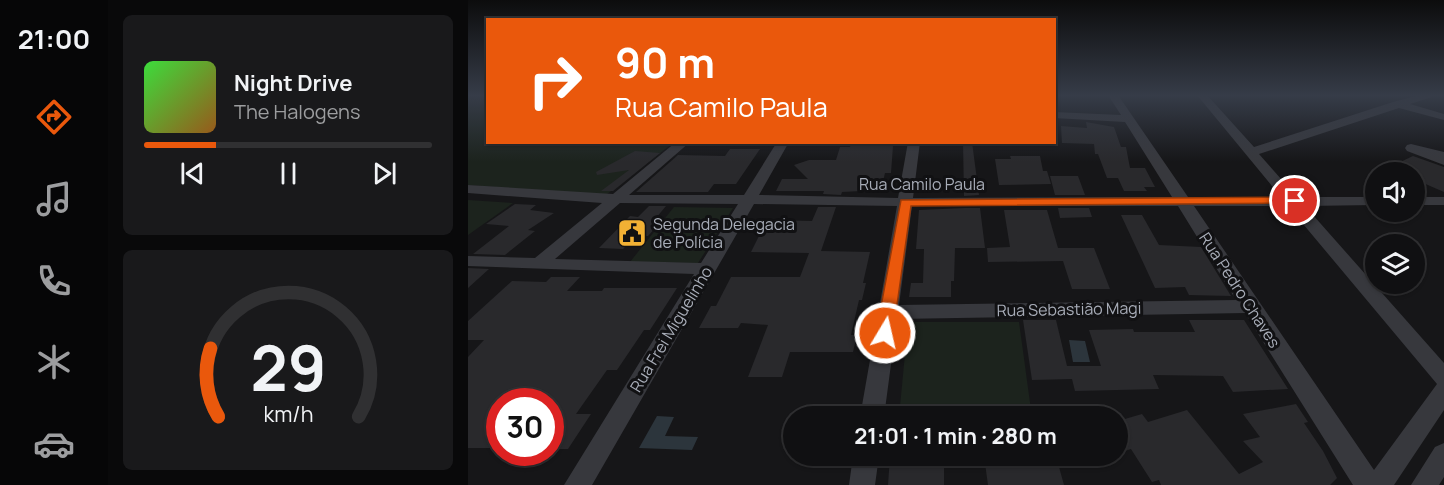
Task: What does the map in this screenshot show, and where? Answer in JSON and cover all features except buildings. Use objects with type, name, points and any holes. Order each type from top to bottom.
[{"type":"street","points":[[1095,118],[1129,119]]},
{"type":"street","points":[[1223,118],[1444,378]]},
{"type":"street","points":[[1252,152],[1357,118]]},
{"type":"street","name":"Rua Pedro Chaves","points":[[1129,119],[1368,485]]},
{"type":"street","points":[[538,264],[682,144]]},
{"type":"street","name":"Rua Frei Miguelinho","points":[[577,485],[782,144]]},
{"type":"street","points":[[874,406],[914,144]]},
{"type":"street","points":[[1444,156],[1411,148],[1444,161]]},
{"type":"street","name":"Rua Camilo Paula","points":[[468,189],[615,199],[905,202],[1365,201]]},
{"type":"street","points":[[1425,201],[1444,201]]},
{"type":"street","points":[[468,261],[707,269]]},
{"type":"street","name":"Rua Sebastião Magi","points":[[888,312],[1251,306]]},
{"type":"street","points":[[1379,485],[1444,391]]},
{"type":"street","points":[[1424,485],[1444,455]]},
{"type":"street","points":[[862,485],[865,466]]},
{"type":"shaded area","points":[[468,118],[486,118],[486,144],[672,144],[606,195],[468,185]]},
{"type":"shaded area","points":[[468,200],[513,203],[468,235]]},
{"type":"shaded area","points":[[674,207],[733,208],[698,263],[630,262]]},
{"type":"shaded area","points":[[908,322],[1019,322],[1030,406],[900,406]]},
{"type":"shaded area","points":[[1069,340],[1085,341],[1090,362],[1073,362]]},
{"type":"shaded area","points":[[657,416],[674,417],[665,436],[698,437],[692,450],[639,448]]},
{"type":"place","name":"Segunda Delegacia de Polícia","points":[[632,233]]},
{"type":"route","points":[[885,333],[905,202],[1295,201]]}]
